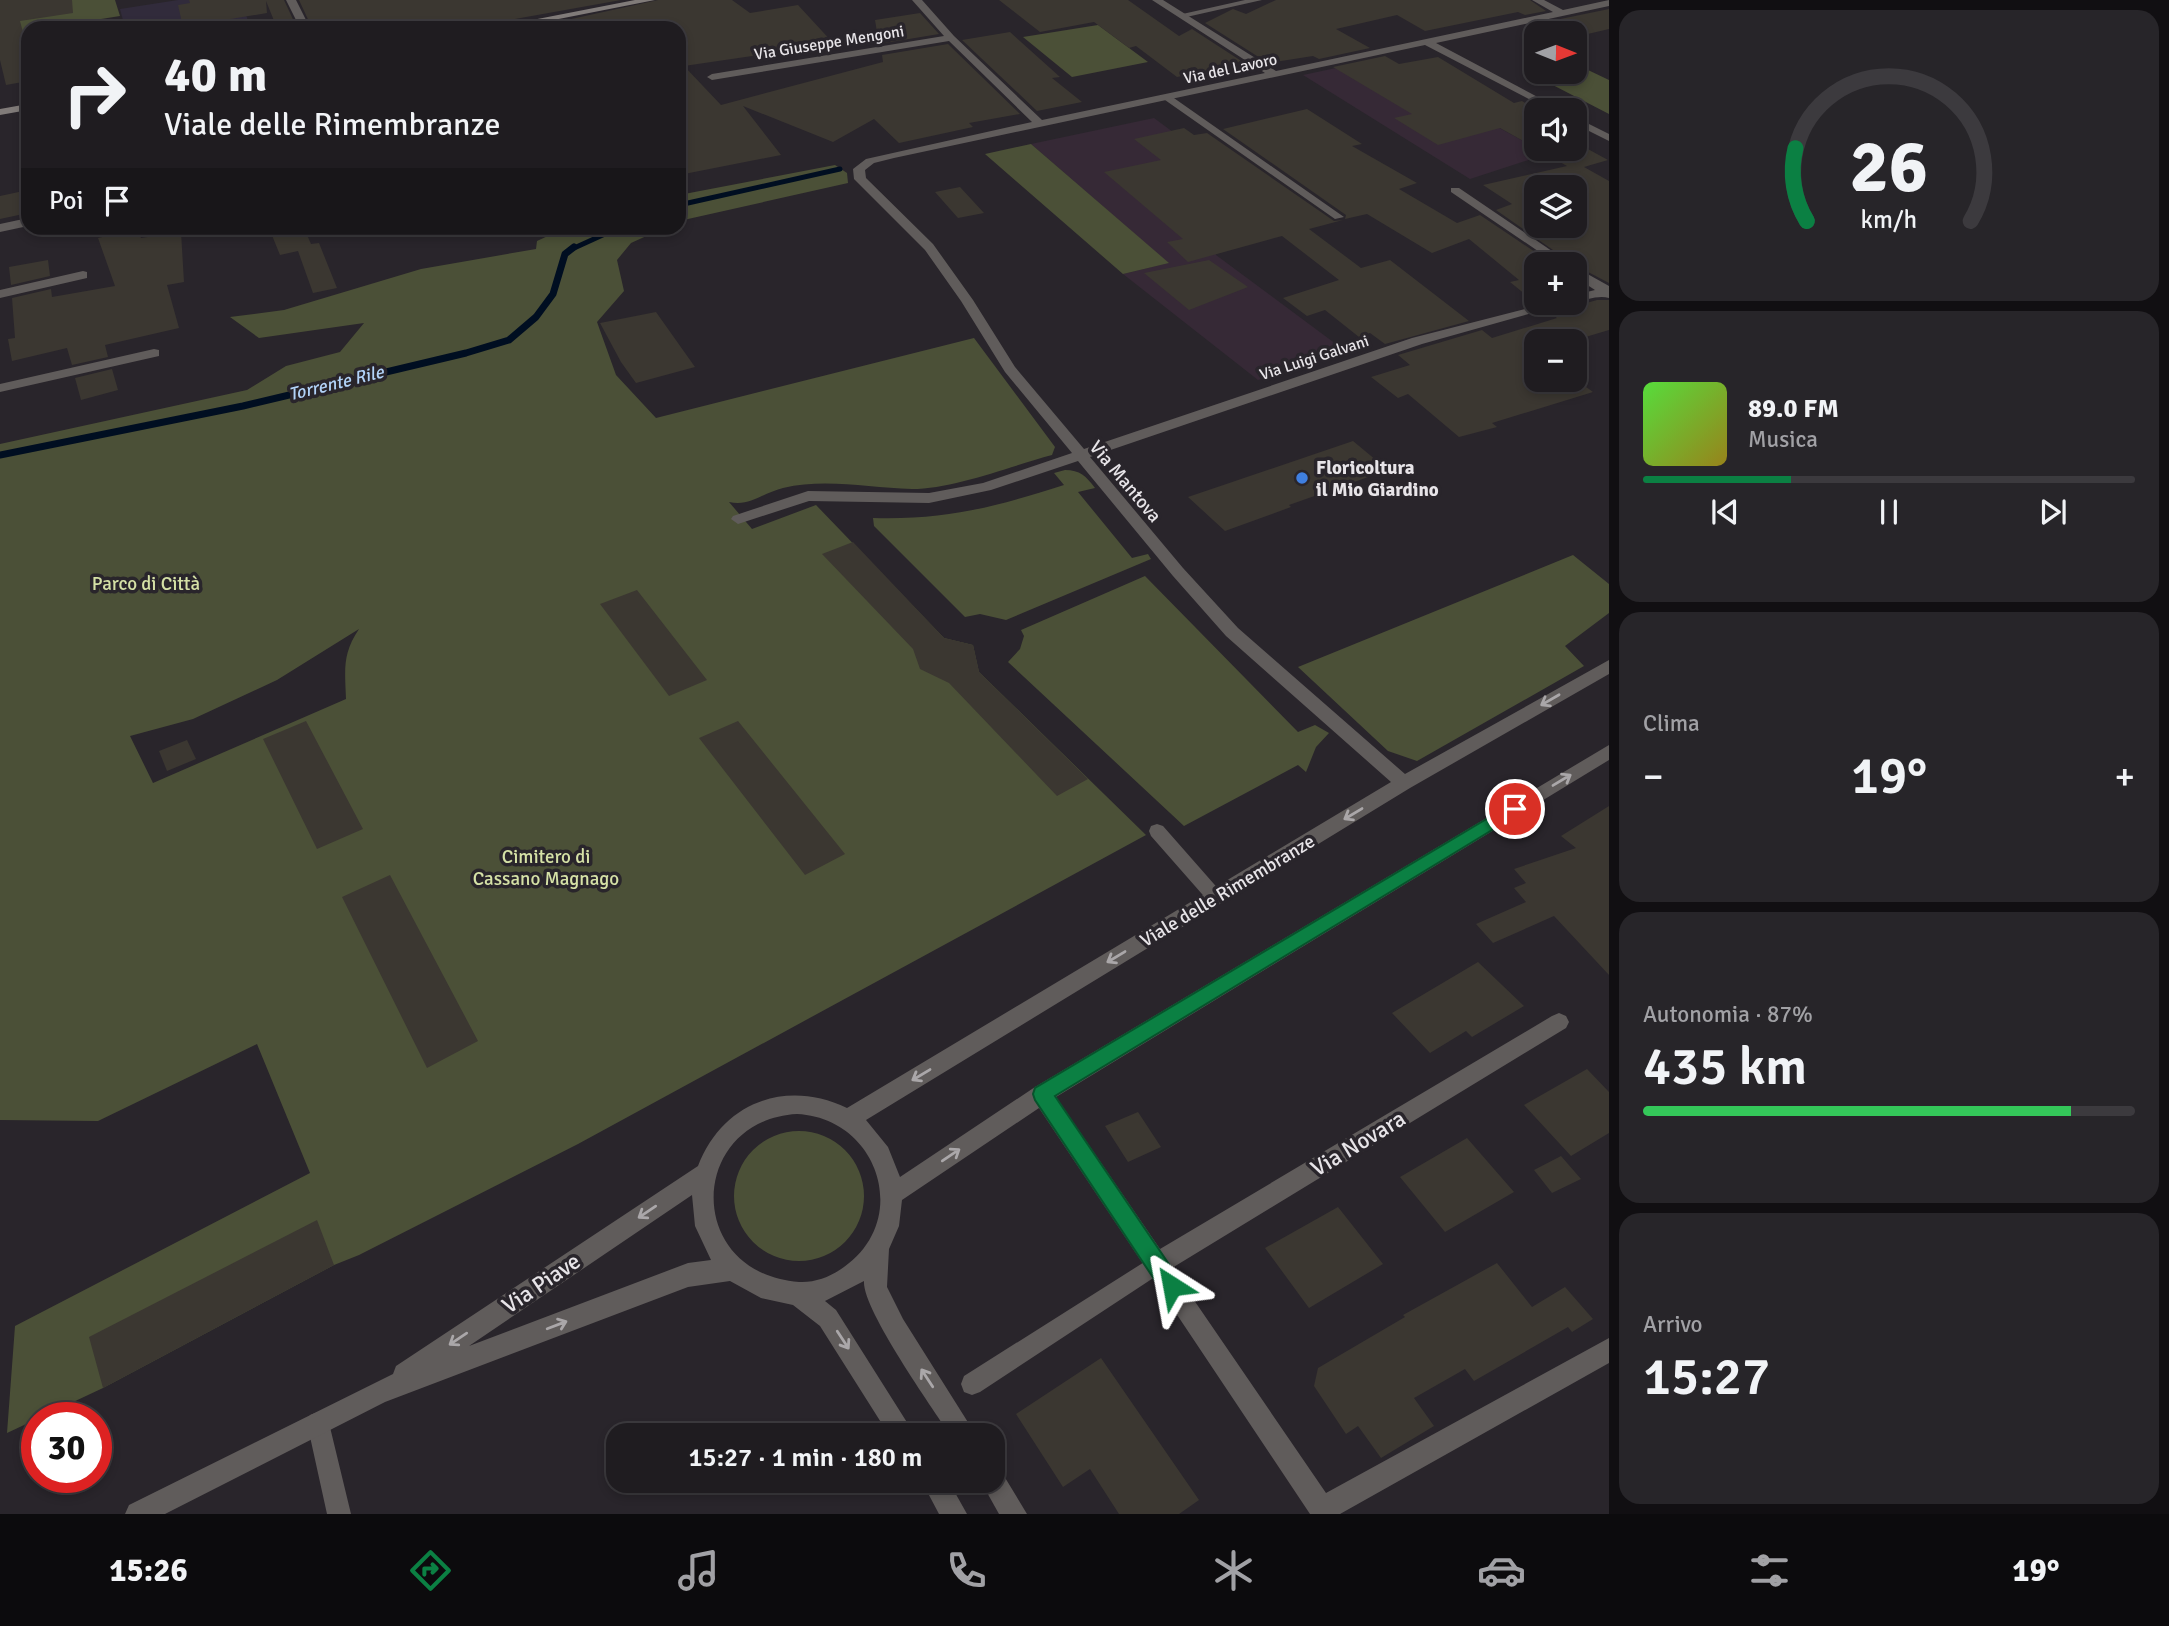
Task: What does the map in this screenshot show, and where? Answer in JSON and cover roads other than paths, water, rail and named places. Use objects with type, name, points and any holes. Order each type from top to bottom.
[{"type":"street","points":[[291,0],[302,21]]},
{"type":"street","points":[[535,21],[650,0]]},
{"type":"street","points":[[917,0],[951,38],[1041,125]]},
{"type":"street","points":[[1157,0],[1275,74]]},
{"type":"street","points":[[1536,0],[1562,13]]},
{"type":"street","name":"Via del Lavoro","points":[[859,169],[870,161],[893,155],[1609,3]]},
{"type":"street","name":"Via Giuseppe Mengoni","points":[[712,77],[951,38]]},
{"type":"street","points":[[1429,43],[1534,98]]},
{"type":"street","points":[[0,112],[21,108]]},
{"type":"street","points":[[1587,126],[1609,138]]},
{"type":"street","name":"Via Mantova","points":[[859,169],[860,178],[929,247],[967,300],[1010,369],[1167,559],[1233,632],[1283,679],[1404,783]]},
{"type":"street","points":[[1455,190],[1547,252]]},
{"type":"street","points":[[0,228],[21,224]]},
{"type":"street","points":[[0,294],[83,275]]},
{"type":"street","points":[[1587,279],[1608,292]]},
{"type":"street","points":[[1587,296],[1608,292]]},
{"type":"street","name":"Via Luigi Galvani","points":[[738,519],[808,496],[929,498],[965,493],[1057,465],[1079,454],[1417,341],[1524,313]]},
{"type":"street","points":[[0,388],[154,354]]},
{"type":"street","name":"Viale delle Rimembranze","points":[[848,1119],[1404,783],[1609,666]]},
{"type":"street","points":[[894,1193],[1042,1094],[1609,752]]},
{"type":"street","name":"Via Novara","points":[[1157,1264],[1559,1022]]},
{"type":"street","points":[[1042,1094],[1324,1512],[1609,1350]]},
{"type":"street","points":[[802,1105],[826,1109],[848,1119],[880,1150],[894,1193],[891,1223],[878,1250],[857,1272],[828,1287],[796,1292],[762,1286],[734,1269],[713,1245],[703,1220],[700,1195],[704,1174],[717,1147],[734,1128],[755,1115],[778,1107],[802,1105]]},
{"type":"street","name":"Via Piave","points":[[379,1392],[704,1174]]},
{"type":"street","points":[[878,1250],[875,1288],[895,1327],[956,1423]]},
{"type":"street","name":"Via Piave","points":[[138,1514],[379,1392],[688,1276],[734,1269]]},
{"type":"street","points":[[796,1292],[828,1318],[895,1423]]},
{"type":"street","points":[[941,1493],[954,1514]]},
{"type":"street","points":[[1000,1493],[1014,1514]]},
{"type":"lane","points":[[1182,15],[1258,0]]},
{"type":"lane","points":[[1168,98],[1339,217]]},
{"type":"lane","points":[[1157,831],[1215,897]]},
{"type":"lane","points":[[972,1384],[1157,1264]]},
{"type":"lane","points":[[318,1423],[339,1514]]},
{"type":"waterway","name":"Torrente Rile","points":[[686,203],[840,169]]},
{"type":"waterway","name":"Torrente Rile","points":[[572,249],[603,235]]},
{"type":"waterway","name":"Torrente Rile","points":[[0,455],[243,406],[466,353],[509,340],[536,317],[553,294],[565,254],[574,247]]},
{"type":"place","name":"Floricoltura il Mio Giardino","points":[[1302,478]]},
{"type":"park label","name":"Parco di Città","points":[[146,583]]},
{"type":"park label","name":"Cimitero di Cassano Magnago","points":[[546,867]]}]
